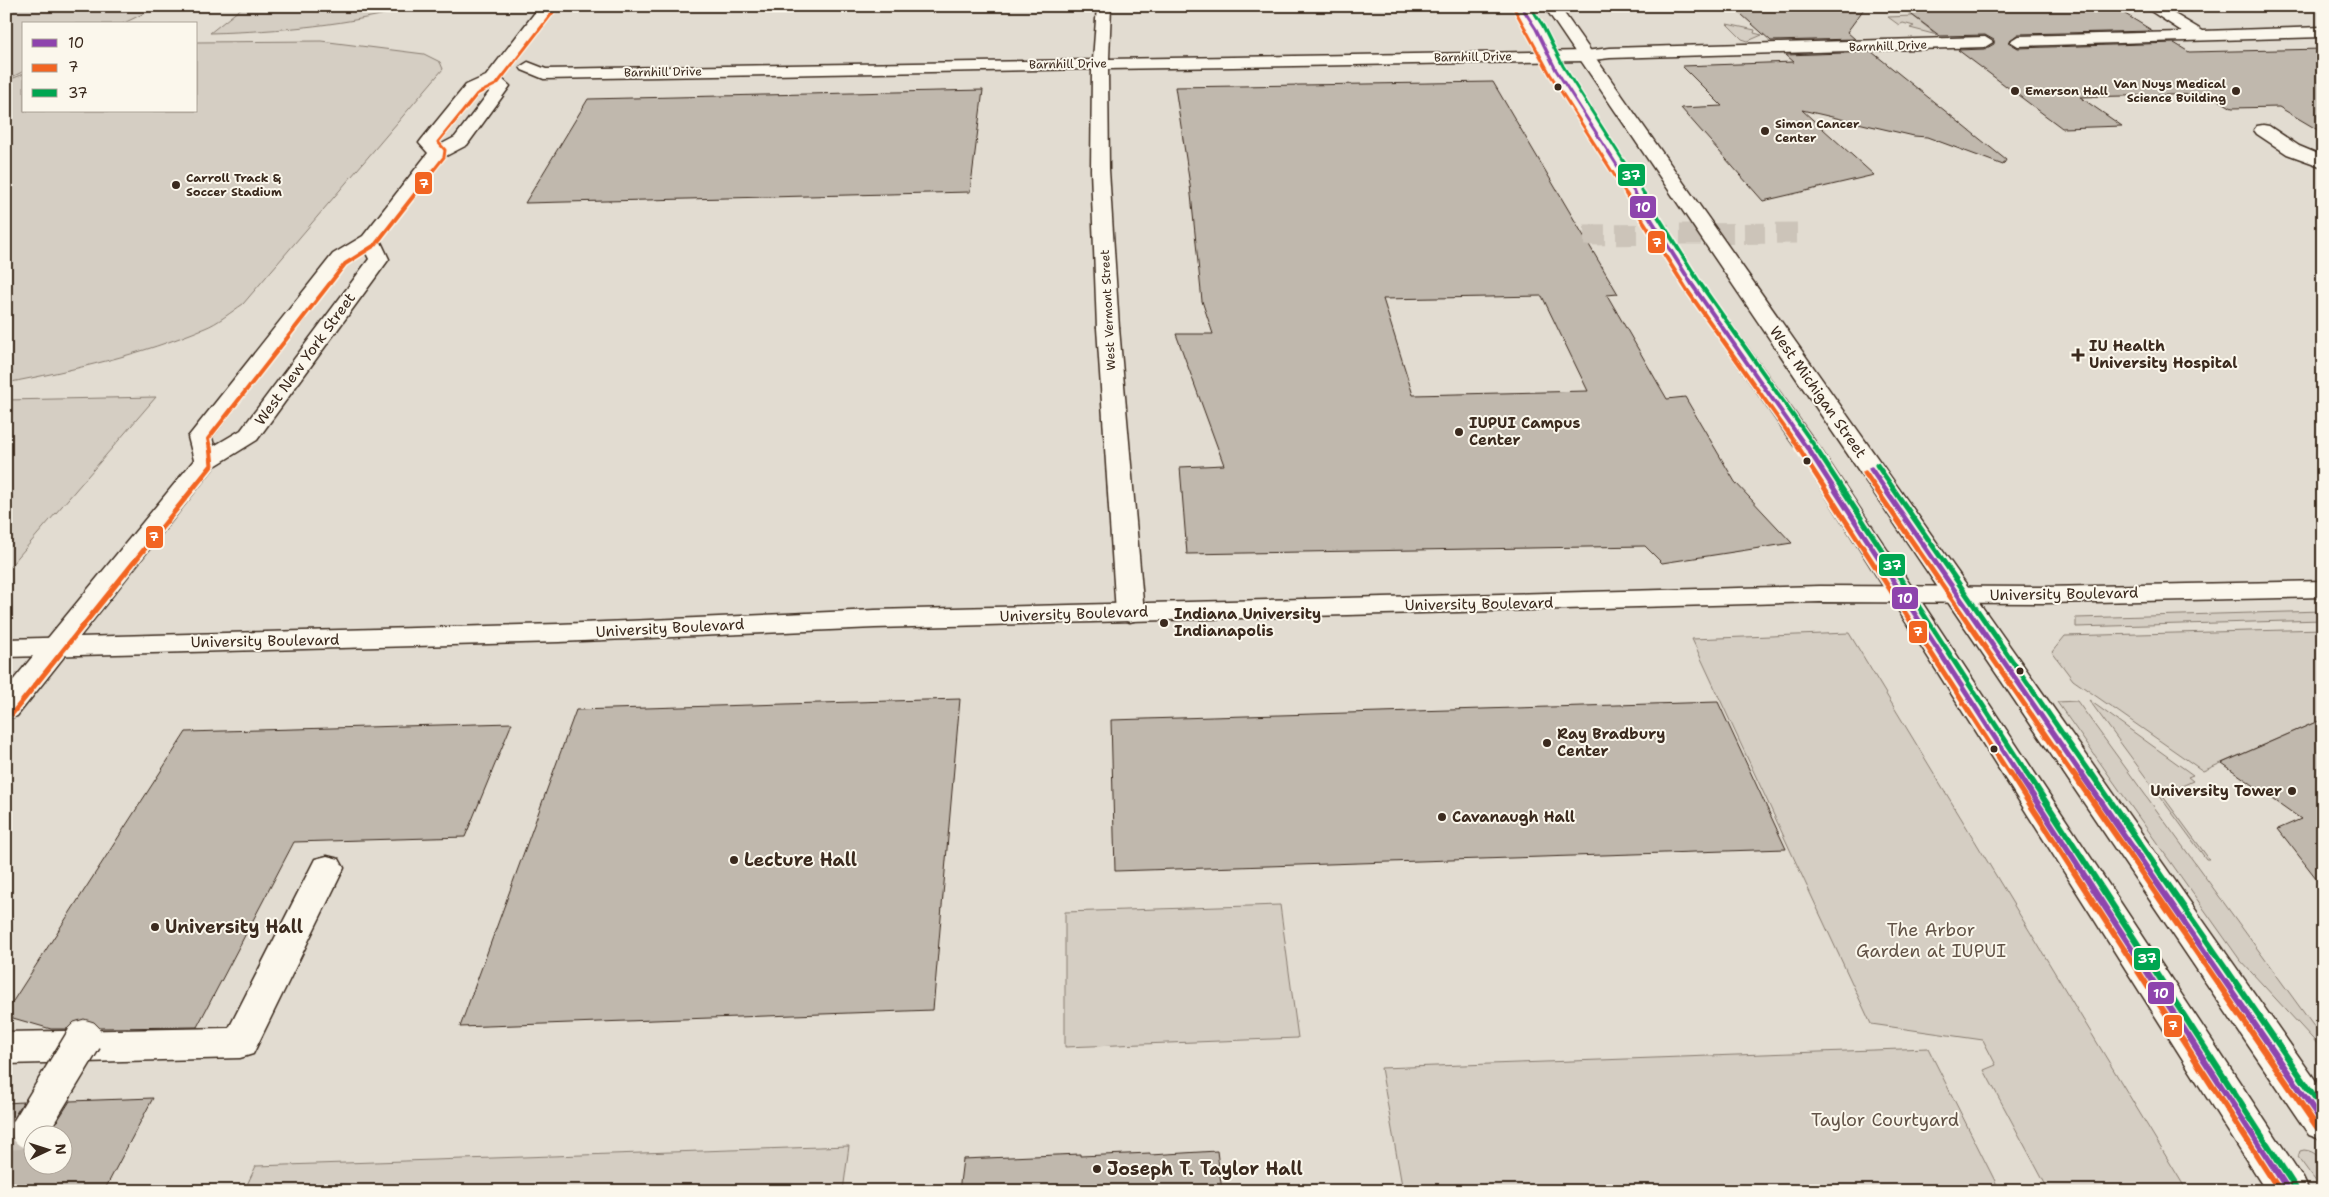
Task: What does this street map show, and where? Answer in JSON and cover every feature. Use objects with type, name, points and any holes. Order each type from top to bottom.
[{"type":"street","points":[[438,153],[428,142],[472,88],[496,74],[548,6]]},
{"type":"street","name":"West Vermont Street","points":[[1104,6],[1100,170],[1108,328],[1130,613]]},
{"type":"street","points":[[1522,6],[1547,51],[1693,286],[1809,450],[2289,1191]]},
{"type":"street","name":"West Michigan Street","points":[[1551,6],[2323,1123]]},
{"type":"street","points":[[2150,6],[2201,36]]},
{"type":"street","points":[[2018,41],[2323,32]]},
{"type":"street","name":"Barnhill Drive","points":[[496,74],[528,67],[544,74],[1102,56],[1547,51],[1610,53],[1986,42]]},
{"type":"street","points":[[206,461],[200,437],[340,258],[370,240],[438,153],[461,141],[502,86],[496,74]]},
{"type":"street","points":[[2263,130],[2293,150],[2323,162]]},
{"type":"street","name":"West New York Street","points":[[6,709],[206,461],[249,435],[379,258],[370,240]]},
{"type":"street","name":"University Boulevard","points":[[6,648],[559,633],[875,618],[1820,594],[2046,596],[2323,589]]},
{"type":"street","points":[[6,1048],[240,1043],[328,868]]},
{"type":"street","points":[[33,1124],[84,1039]]},
{"type":"shaded area","name":"Indiana University Indianapolis","points":[[6,6],[2323,6],[2323,1191],[6,1191]]},
{"type":"green space","points":[[6,6],[159,6],[126,22],[22,22],[22,72],[6,80]]},
{"type":"green space","points":[[244,6],[417,6],[366,18],[314,26],[210,33]]},
{"type":"green space","points":[[1913,16],[1937,35],[1910,28],[1914,26],[1903,23],[1899,25],[1888,17]]},
{"type":"green space","points":[[1727,24],[1755,30],[1754,33],[1762,35],[1748,41],[1742,39]]},
{"type":"green space","name":"Carroll Track & Soccer Stadium","points":[[321,41],[424,54],[440,62],[443,69],[243,304],[210,326],[181,338],[132,354],[82,367],[6,383],[6,81],[22,75],[22,112],[198,112],[198,42]]},
{"type":"green space","points":[[156,397],[6,571],[6,400]]},
{"type":"green space","points":[[2323,611],[2323,620],[2076,627],[2076,618]]},
{"type":"green space","points":[[2323,629],[2323,719],[2203,771],[2073,680],[2052,652],[2065,636]]},
{"type":"green space","name":"The Arbor Garden at IUPUI","points":[[1849,633],[2187,1191],[2049,1191],[1984,1070],[1996,1065],[1983,1040],[1871,1024],[1692,639]]},
{"type":"green space","points":[[2089,700],[2193,775],[2188,777],[2193,781],[2162,795],[2209,859],[2206,859]]},
{"type":"green space","points":[[2077,701],[2323,1039],[2323,1050],[2240,960],[2057,702]]},
{"type":"green space","points":[[1280,905],[1298,1038],[1065,1047],[1065,912]]},
{"type":"green space","name":"Taylor Courtyard","points":[[1928,1048],[2000,1191],[1403,1191],[1381,1068]]},
{"type":"green space","points":[[849,1146],[843,1191],[244,1191],[256,1166]]},
{"type":"green space","points":[[2304,1150],[2316,1155],[2320,1160],[2323,1172],[2323,1191],[2298,1157],[2300,1151]]},
{"type":"building","points":[[1732,6],[1866,6],[1847,32],[1855,39],[1771,41]]},
{"type":"building","points":[[1900,6],[2112,6],[2153,31],[2018,34],[2008,42],[2018,48],[2174,43],[2189,52],[2323,49],[2323,133],[2279,107],[2232,108],[2209,94],[2080,97],[2122,126],[2062,128],[1958,50],[1985,49],[1994,44],[1994,40],[1985,35],[1940,36]]},
{"type":"building","name":"Simon Cancer Center","points":[[1872,52],[2006,160],[2003,165],[1927,137],[1914,136],[1802,110],[1874,175],[1763,201],[1681,108],[1722,106],[1682,66],[1794,62],[1786,55]]},
{"type":"building","points":[[1493,82],[1618,294],[1607,295],[1667,399],[1685,397],[1735,482],[1792,543],[1662,563],[1645,546],[1187,554],[1180,467],[1224,465],[1176,334],[1213,334],[1202,301],[1190,185],[1175,87]],"holes":[[[1542,296],[1588,391],[1413,395],[1383,299]]]},
{"type":"building","points":[[983,90],[970,192],[525,203],[588,99]]},
{"type":"building","name":"Lecture Hall","points":[[960,699],[933,1010],[460,1027],[576,710]]},
{"type":"building","name":"Cavanaugh Hall","points":[[1718,702],[1786,849],[1115,871],[1111,720]]},
{"type":"building","name":"University Tower","points":[[2323,719],[2323,887],[2278,829],[2301,819],[2222,763]]},
{"type":"building","name":"University Hall","points":[[512,723],[465,837],[294,842],[197,1027],[100,1028],[94,1022],[84,1019],[74,1022],[67,1029],[51,1029],[6,1016],[6,1012],[186,732]]},
{"type":"building","points":[[153,1098],[104,1191],[6,1191],[6,1103],[23,1102],[12,1120],[9,1130],[12,1139],[18,1147],[22,1148],[22,1174],[72,1174],[72,1124],[55,1124],[70,1101]]},
{"type":"building","name":"Joseph T. Taylor Hall","points":[[1217,1151],[1222,1191],[959,1191],[963,1159],[1080,1154],[1080,1156],[1150,1153],[1150,1155]]},
{"type":"tunnel","points":[[1584,235],[1799,233]]},
{"type":"tunnel","points":[[6,1132],[22,1131]]},
{"type":"transit line","name":"10","points":[[1521,6],[1536,29],[1556,70],[1693,286],[1809,450],[2289,1191]]},
{"type":"transit line","name":"37","points":[[1530,6],[1543,26],[1563,66],[1699,282],[1815,446],[2295,1187]]},
{"type":"transit line","name":"7","points":[[1515,10],[1550,74],[1687,290],[1803,454],[2280,1191]]},
{"type":"transit line","name":"7","points":[[12,714],[212,465],[213,460],[208,439],[345,264],[375,245],[444,157],[445,150],[438,142],[477,94],[497,84],[554,11]]},
{"type":"transit line","name":"37","points":[[1877,465],[2323,1109]]},
{"type":"transit line","name":"10","points":[[1871,469],[2323,1123]]},
{"type":"transit line","name":"7","points":[[1865,473],[2317,1127]]},
{"type":"place","name":"Emerson Hall","points":[[2015,91]]},
{"type":"place","name":"Van Nuys Medical Science Building","points":[[2236,91]]},
{"type":"place","name":"Simon Cancer Center","points":[[1765,131]]},
{"type":"place","name":"Carroll Track & Soccer Stadium","points":[[176,185]]},
{"type":"place","name":"IU Health University Hospital","points":[[2078,355]]},
{"type":"place","name":"IUPUI Campus Center","points":[[1459,432]]},
{"type":"place","name":"Indiana University Indianapolis","points":[[1164,623]]},
{"type":"place","name":"Ray Bradbury Center","points":[[1547,743]]},
{"type":"place","name":"University Tower","points":[[2292,791]]},
{"type":"place","name":"Cavanaugh Hall","points":[[1442,817]]},
{"type":"place","name":"Lecture Hall","points":[[734,860]]},
{"type":"place","name":"University Hall","points":[[155,927]]},
{"type":"place","name":"Joseph T. Taylor Hall","points":[[1097,1169]]}]
